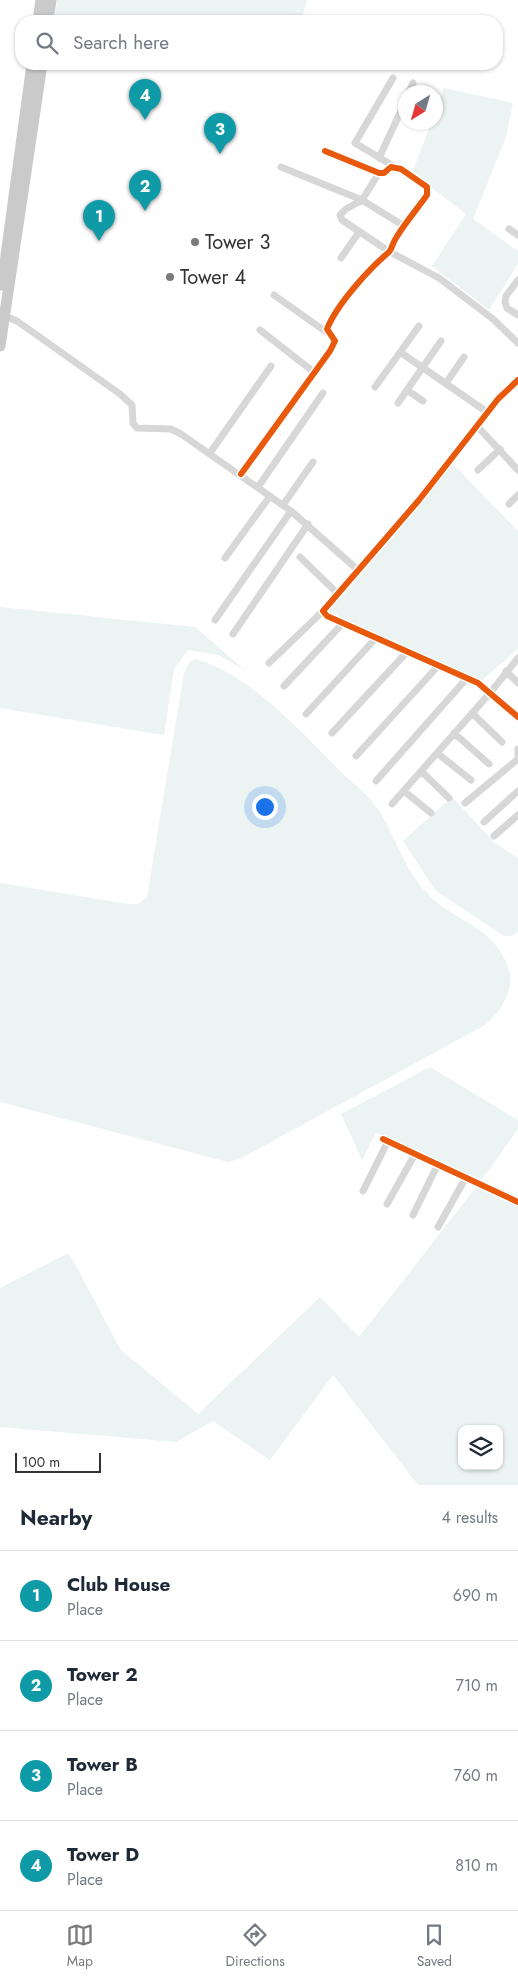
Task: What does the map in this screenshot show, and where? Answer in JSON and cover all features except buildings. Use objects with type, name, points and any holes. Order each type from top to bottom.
[{"type":"main road","points":[[39,15],[41,0]]},
{"type":"main road","points":[[49,15],[51,0]]},
{"type":"main road","points":[[0,297],[31,70]]},
{"type":"main road","points":[[0,346],[2,315],[21,213],[41,70]]},
{"type":"street","points":[[241,474],[334,344],[327,329],[331,320],[360,281],[371,271],[382,256],[390,252],[404,226],[427,195],[428,190],[421,182],[355,143],[393,78]]},
{"type":"street","points":[[379,158],[398,117]]},
{"type":"street","points":[[325,151],[379,173],[384,173],[396,167]]},
{"type":"street","points":[[281,167],[362,200],[404,226]]},
{"type":"street","points":[[379,173],[362,200],[346,209],[340,215],[342,220],[390,252],[439,278],[486,314],[518,342]]},
{"type":"street","points":[[509,229],[518,234]]},
{"type":"street","points":[[341,258],[359,232]]},
{"type":"street","points":[[518,280],[506,296],[504,302],[507,308],[518,315]]},
{"type":"street","points":[[274,295],[330,334]]},
{"type":"street","points":[[2,315],[17,321],[120,394],[132,405],[133,423],[137,428],[171,429],[210,453],[291,510],[358,570]]},
{"type":"street","points":[[375,387],[419,326]]},
{"type":"street","points":[[260,330],[315,372]]},
{"type":"street","points":[[398,403],[441,341]]},
{"type":"street","points":[[400,352],[487,412]]},
{"type":"street","points":[[446,383],[464,357]]},
{"type":"street","points":[[210,453],[270,366]]},
{"type":"street","points":[[269,663],[323,611],[419,500],[487,412],[518,380]]},
{"type":"street","points":[[407,390],[423,401]]},
{"type":"street","points":[[258,487],[323,393]]},
{"type":"street","points":[[477,426],[500,448],[518,470]]},
{"type":"street","points":[[478,470],[500,448]]},
{"type":"street","points":[[282,505],[313,462]]},
{"type":"street","points":[[509,504],[518,495]]},
{"type":"street","points":[[225,558],[270,496]]},
{"type":"street","points":[[215,620],[291,510]]},
{"type":"street","points":[[233,634],[308,524]]},
{"type":"street","points":[[300,557],[337,593]]},
{"type":"street","points":[[323,611],[327,616],[467,678],[490,693],[518,718]]},
{"type":"street","points":[[284,686],[343,623]]},
{"type":"street","points":[[306,714],[376,638]]},
{"type":"street","points":[[332,733],[407,652]]},
{"type":"street","points":[[392,804],[490,693],[518,658]]},
{"type":"street","points":[[356,756],[438,666]]},
{"type":"street","points":[[506,671],[518,683]]},
{"type":"street","points":[[376,781],[467,678]]},
{"type":"street","points":[[472,713],[502,742]]},
{"type":"street","points":[[454,733],[489,764]]},
{"type":"street","points":[[465,803],[518,757],[518,749]]},
{"type":"street","points":[[437,753],[471,780]]},
{"type":"street","points":[[421,771],[450,798]]},
{"type":"street","points":[[404,791],[431,813]]},
{"type":"street","points":[[484,822],[518,791]]},
{"type":"street","points":[[494,836],[518,815]]},
{"type":"street","points":[[364,1191],[386,1140],[518,1202]]},
{"type":"street","points":[[387,1204],[415,1154]]},
{"type":"street","points":[[413,1215],[438,1164]]},
{"type":"street","points":[[438,1227],[466,1177]]},
{"type":"shaded area","points":[[57,0],[307,0],[303,15],[55,15]]},
{"type":"shaded area","points":[[444,88],[513,103],[506,137],[473,219],[518,251],[518,264],[489,310],[432,266],[466,214],[412,173],[428,130],[443,130]]},
{"type":"shaded area","points":[[453,464],[518,531],[518,649],[481,681],[325,610]]},
{"type":"shaded area","points":[[0,607],[195,627],[246,671],[219,655],[188,650],[174,669],[164,735],[0,708]]},
{"type":"shaded area","points":[[195,659],[216,666],[256,691],[294,724],[366,795],[378,809],[405,862],[425,891],[447,910],[492,940],[501,952],[510,975],[509,991],[506,999],[497,1013],[485,1025],[240,1159],[228,1162],[0,1102],[0,883],[128,904],[138,904],[147,897],[184,673],[189,662]]},
{"type":"shaded area","points":[[452,797],[495,843],[518,858],[518,932],[512,936],[504,936],[435,890],[403,841]]},
{"type":"shaded area","points":[[430,1067],[518,1120],[518,1129],[481,1181],[376,1133],[362,1160],[341,1114]]},
{"type":"shaded area","points":[[477,1186],[518,1206],[518,1485],[418,1485],[333,1375],[270,1460],[213,1421],[176,1442],[0,1427],[0,1288],[69,1253],[121,1350],[198,1414],[320,1297],[359,1337]]},
{"type":"cycle path","points":[[241,474],[330,351],[335,341],[327,329],[338,309],[363,277],[390,251],[400,232],[427,195],[427,187],[401,169],[391,167],[384,173],[379,173],[325,151]]},
{"type":"cycle path","points":[[518,380],[498,399],[419,500],[323,611],[327,616],[478,683],[518,717]]},
{"type":"cycle path","points":[[383,1139],[518,1202]]},
{"type":"place","name":"Tower D","points":[[145,120]]},
{"type":"place","name":"Tower B","points":[[220,154]]},
{"type":"place","name":"Tower 2","points":[[145,211]]},
{"type":"place","name":"Club House","points":[[99,241]]},
{"type":"place","name":"Tower 3","points":[[195,242]]},
{"type":"place","name":"Tower 4","points":[[170,277]]}]
